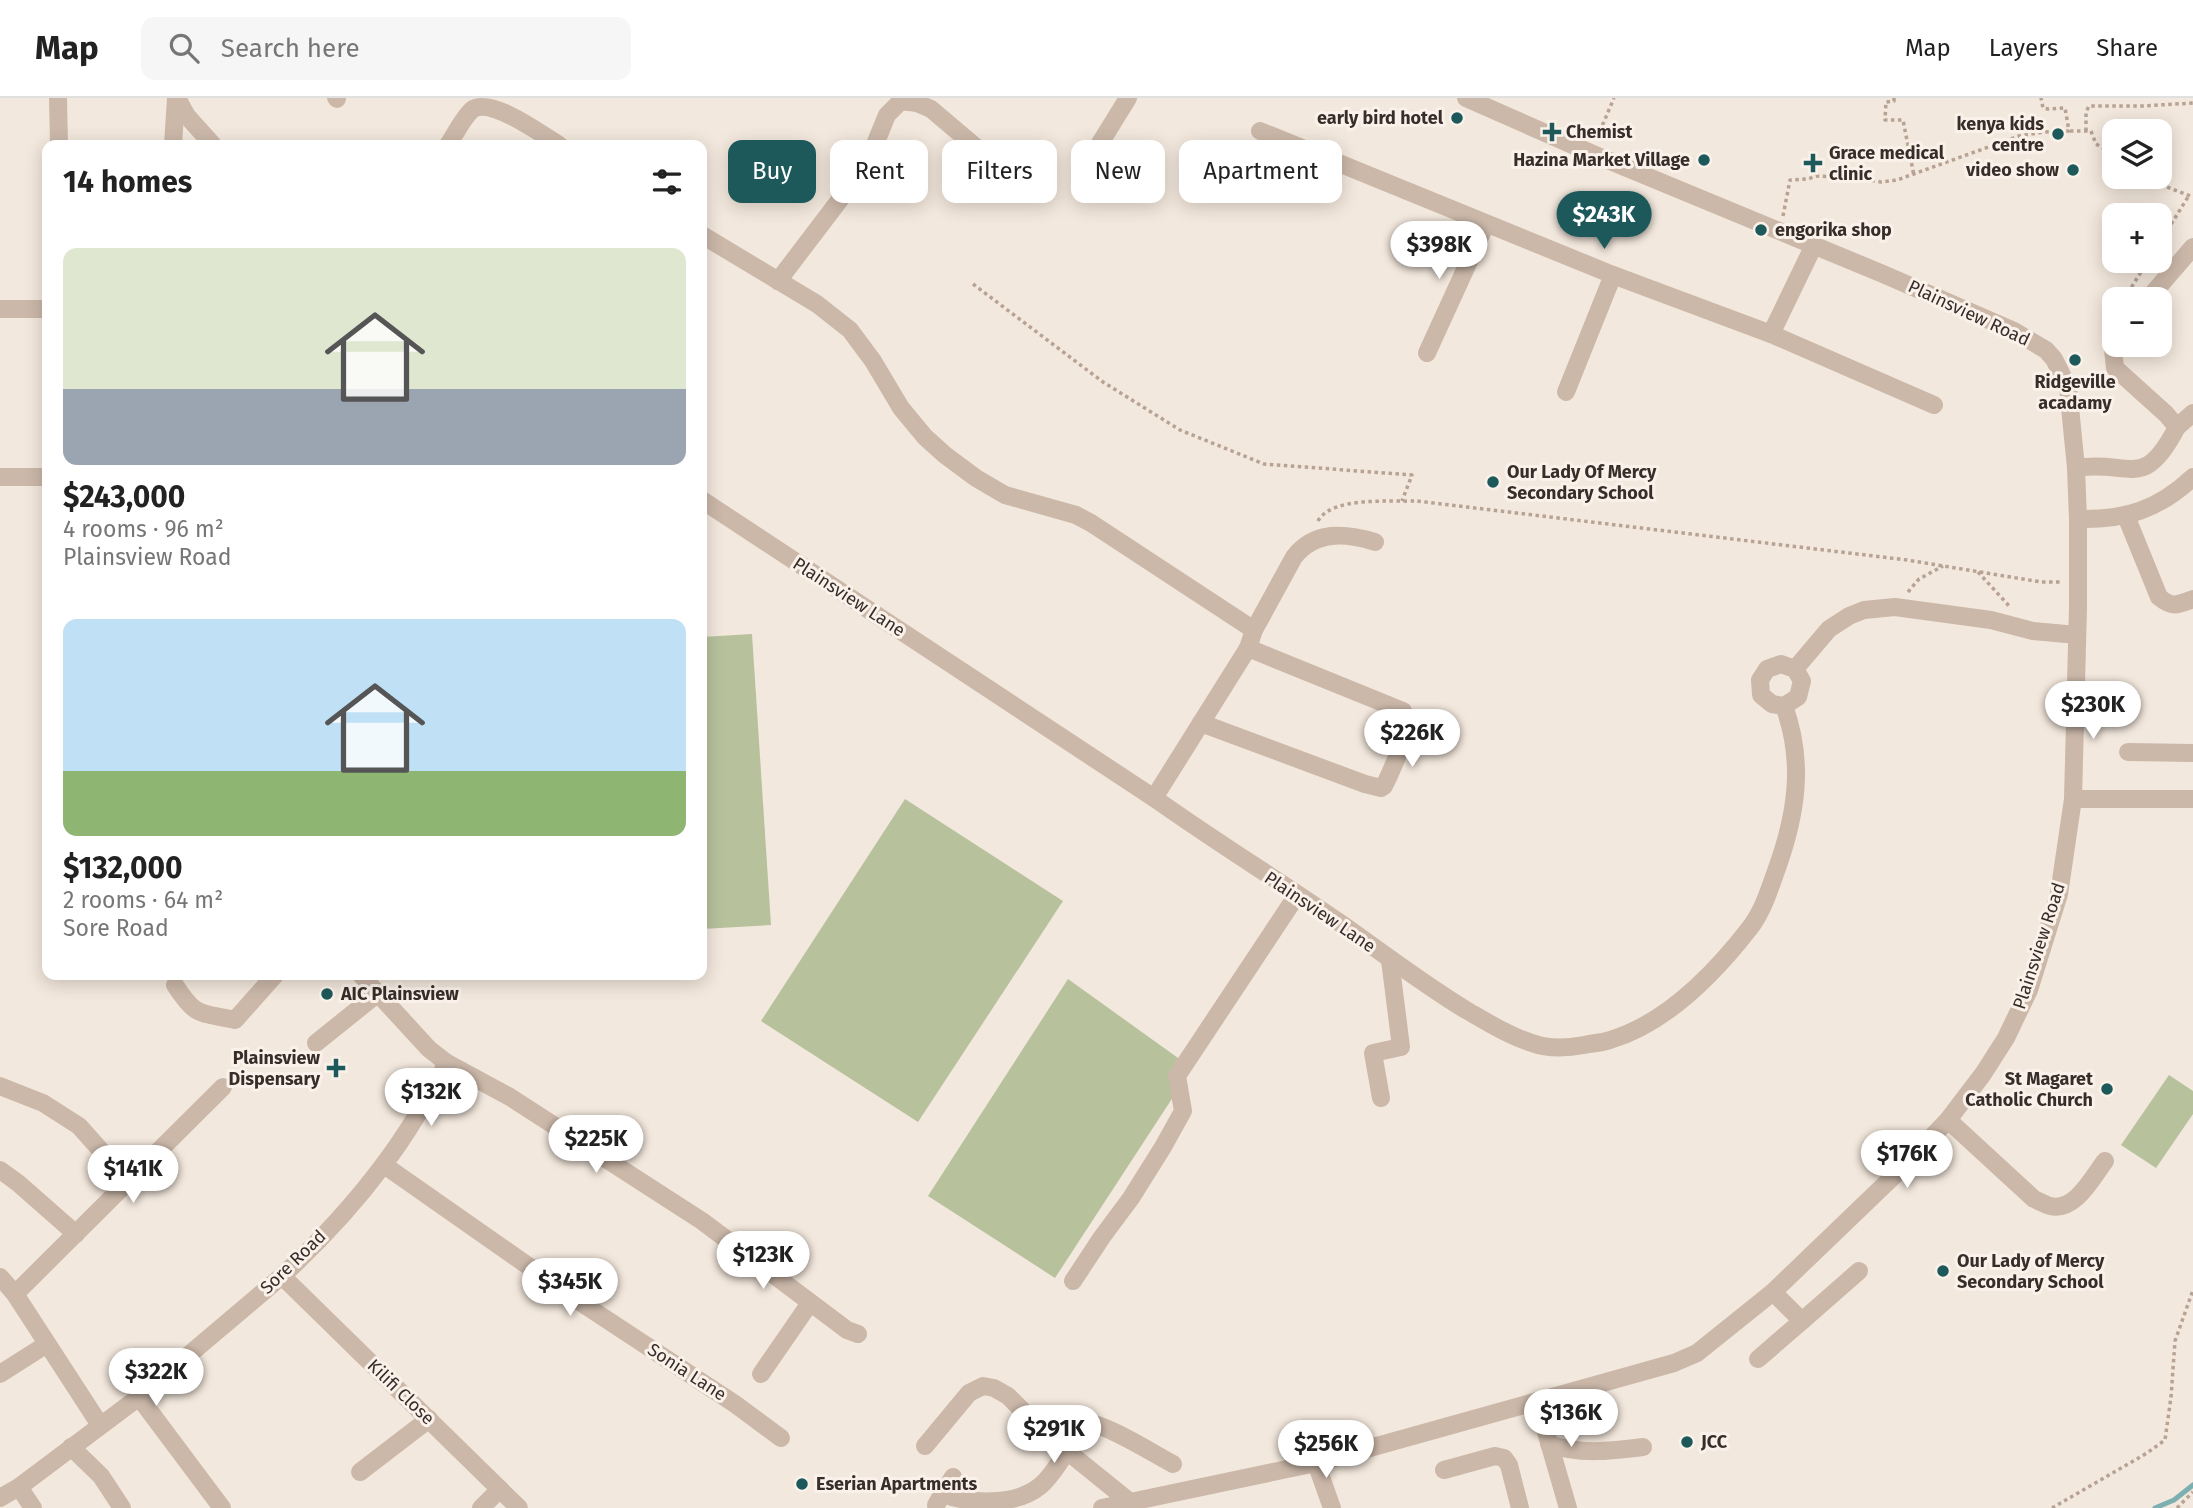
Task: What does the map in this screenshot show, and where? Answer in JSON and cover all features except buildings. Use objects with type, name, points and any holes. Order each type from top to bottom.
[{"type":"street","points":[[58,98],[59,140]]},
{"type":"street","points":[[173,140],[176,98]]},
{"type":"street","points":[[176,98],[187,116],[209,140]]},
{"type":"street","points":[[1102,140],[1128,98]]},
{"type":"street","name":"Plainsview Road","points":[[1102,1508],[1316,1463],[1690,1357],[1773,1292],[1948,1120],[2006,1038],[2029,990],[2059,894],[2073,799],[2078,519],[2068,387],[2054,359],[2046,350],[2014,331],[1975,313],[1593,154],[1466,98]]},
{"type":"street","points":[[778,281],[867,164],[887,115],[901,101],[917,103],[931,109],[968,140]]},
{"type":"street","points":[[451,140],[470,111],[481,105],[490,105],[502,109],[551,140]]},
{"type":"street","points":[[1260,131],[1613,275],[1771,334],[1934,405]]},
{"type":"street","points":[[1427,353],[1486,224]]},
{"type":"street","points":[[707,238],[817,304],[850,330],[873,361],[901,408],[925,437],[965,470],[1005,495],[1076,515],[1091,523],[1254,630]]},
{"type":"street","points":[[1771,334],[1814,245]]},
{"type":"street","points":[[2158,287],[2193,247]]},
{"type":"street","points":[[1566,392],[1613,275]]},
{"type":"street","points":[[0,309],[42,309]]},
{"type":"street","points":[[2114,357],[2115,368],[2177,427]]},
{"type":"street","points":[[2076,468],[2144,468],[2154,461],[2177,427],[2193,413]]},
{"type":"street","points":[[0,477],[42,477]]},
{"type":"street","points":[[2078,519],[2106,519],[2146,510],[2166,499],[2193,477]]},
{"type":"street","name":"Plainsview Lane","points":[[707,503],[1154,798],[1429,988],[1492,1026],[1534,1044],[1567,1048],[1611,1040],[1654,1020],[1726,959],[1756,920],[1788,835],[1795,801],[1797,772],[1793,730],[1784,706]]},
{"type":"street","points":[[2126,516],[2159,597],[2167,604],[2193,600]]},
{"type":"street","points":[[1154,798],[1248,648],[1254,630],[1289,565],[1302,547],[1313,540],[1334,535],[1359,537],[1375,542]]},
{"type":"street","points":[[1795,669],[1829,629],[1864,610],[1895,607],[1991,620],[2033,631],[2077,635]]},
{"type":"street","points":[[1201,723],[1365,784],[1381,788],[1384,786],[1404,734],[1406,717],[1403,711],[1394,705],[1248,648]]},
{"type":"street","points":[[1781,664],[1795,669],[1802,681],[1798,697],[1784,706],[1772,704],[1761,695],[1760,680],[1767,669],[1781,664]]},
{"type":"street","points":[[2128,752],[2193,753]]},
{"type":"street","points":[[2073,799],[2193,799]]},
{"type":"street","points":[[1073,1280],[1131,1198],[1183,1111],[1177,1076],[1297,895]]},
{"type":"street","points":[[1381,1098],[1373,1053],[1401,1047],[1390,960]]},
{"type":"street","points":[[175,985],[187,1004],[201,1014],[235,1020],[271,980]]},
{"type":"street","points":[[364,980],[429,1049],[447,1063],[510,1097],[702,1221],[847,1330],[858,1334]]},
{"type":"street","points":[[316,1043],[377,994]]},
{"type":"street","name":"Sore Road","points":[[0,1498],[19,1487],[139,1397],[302,1257],[384,1165],[447,1063]]},
{"type":"street","points":[[0,1086],[43,1103],[79,1126],[130,1182]]},
{"type":"street","points":[[15,1294],[223,1087]]},
{"type":"street","points":[[1948,1120],[2034,1199],[2050,1206],[2065,1205],[2079,1196],[2105,1161]]},
{"type":"street","name":"Sonia Lane","points":[[384,1165],[781,1438]]},
{"type":"street","points":[[0,1170],[76,1234]]},
{"type":"street","points":[[1758,1359],[1858,1271]]},
{"type":"street","name":"Kilifi Close","points":[[282,1276],[519,1508]]},
{"type":"street","points":[[0,1277],[15,1294],[100,1425]]},
{"type":"street","points":[[1773,1292],[1802,1321]]},
{"type":"street","points":[[761,1374],[810,1303]]},
{"type":"street","points":[[0,1374],[47,1343]]},
{"type":"street","points":[[925,1446],[969,1394],[983,1386],[995,1388],[1008,1396],[1047,1435],[1130,1502]]},
{"type":"street","points":[[139,1397],[222,1508]]},
{"type":"street","points":[[1537,1401],[1568,1508]]},
{"type":"street","points":[[360,1472],[429,1419]]},
{"type":"street","points":[[1047,1435],[1065,1426],[1095,1423],[1173,1464]]},
{"type":"street","points":[[1549,1444],[1563,1449],[1606,1451],[1643,1447]]},
{"type":"street","points":[[71,1447],[95,1469],[122,1508]]},
{"type":"street","points":[[953,1477],[940,1499],[997,1500],[1030,1493],[1047,1479],[1067,1451]]},
{"type":"street","points":[[1444,1470],[1495,1457],[1504,1458],[1509,1465],[1520,1508]]},
{"type":"street","points":[[1316,1463],[1332,1508]]},
{"type":"street","points":[[19,1487],[33,1508]]},
{"type":"street","points":[[481,1508],[500,1489]]},
{"type":"path","points":[[1593,154],[1614,98]]},
{"type":"path","points":[[1894,98],[1894,101],[1886,102],[1885,120],[1903,120],[1914,176]]},
{"type":"path","points":[[2041,98],[2043,108],[2065,108],[2069,131]]},
{"type":"path","points":[[2086,131],[2086,112],[2089,106],[2193,103]]},
{"type":"path","points":[[1779,231],[1790,180],[1808,180],[1816,176],[1881,182],[1898,180],[2006,140],[2044,132],[2093,132],[2096,144],[2102,148]]},
{"type":"path","points":[[2171,189],[2191,197],[2172,225]]},
{"type":"path","points":[[973,284],[1103,382],[1180,430],[1264,464],[1412,475],[1401,502]]},
{"type":"path","points":[[1302,547],[1322,514],[1339,505],[1416,501],[1945,565],[2041,582],[2078,582]]},
{"type":"path","points":[[1895,607],[1919,579],[1945,565]]},
{"type":"path","points":[[1977,571],[2033,631]]},
{"type":"path","points":[[2052,1508],[2147,1454],[2165,1440],[2175,1341],[2193,1290]]},
{"type":"path","points":[[2177,1508],[2193,1492]]},
{"type":"green space","points":[[752,634],[771,925],[707,929],[707,637]]},
{"type":"green space","points":[[905,799],[1063,901],[918,1122],[761,1021]]},
{"type":"green space","points":[[1068,979],[1192,1068],[1055,1278],[928,1196]]},
{"type":"green space","points":[[2169,1075],[2193,1091],[2193,1114],[2156,1168],[2121,1145]]},
{"type":"waterway","points":[[2155,1508],[2174,1500],[2193,1485]]},
{"type":"place","name":"early bird hotel","points":[[1457,118]]},
{"type":"place","name":"Chemist","points":[[1552,132]]},
{"type":"place","name":"kenya kids centre","points":[[2058,134]]},
{"type":"place","name":"Hazina Market Village","points":[[1704,160]]},
{"type":"place","name":"Grace medical clinic","points":[[1813,163]]},
{"type":"place","name":"video show","points":[[2073,170]]},
{"type":"place","name":"engorika shop","points":[[1761,230]]},
{"type":"place","name":"Ridgeville acadamy","points":[[2075,360]]},
{"type":"place","name":"Our Lady Of Mercy Secondary School","points":[[1493,482]]},
{"type":"place","name":"AIC Plainsview","points":[[327,994]]},
{"type":"place","name":"Plainsview Dispensary","points":[[336,1068]]},
{"type":"place","name":"St Magaret Catholic Church","points":[[2107,1089]]},
{"type":"place","name":"Our Lady of Mercy Secondary School","points":[[1943,1271]]},
{"type":"place","name":"JCC","points":[[1687,1442]]},
{"type":"place","name":"Eserian Apartments","points":[[802,1484]]}]
